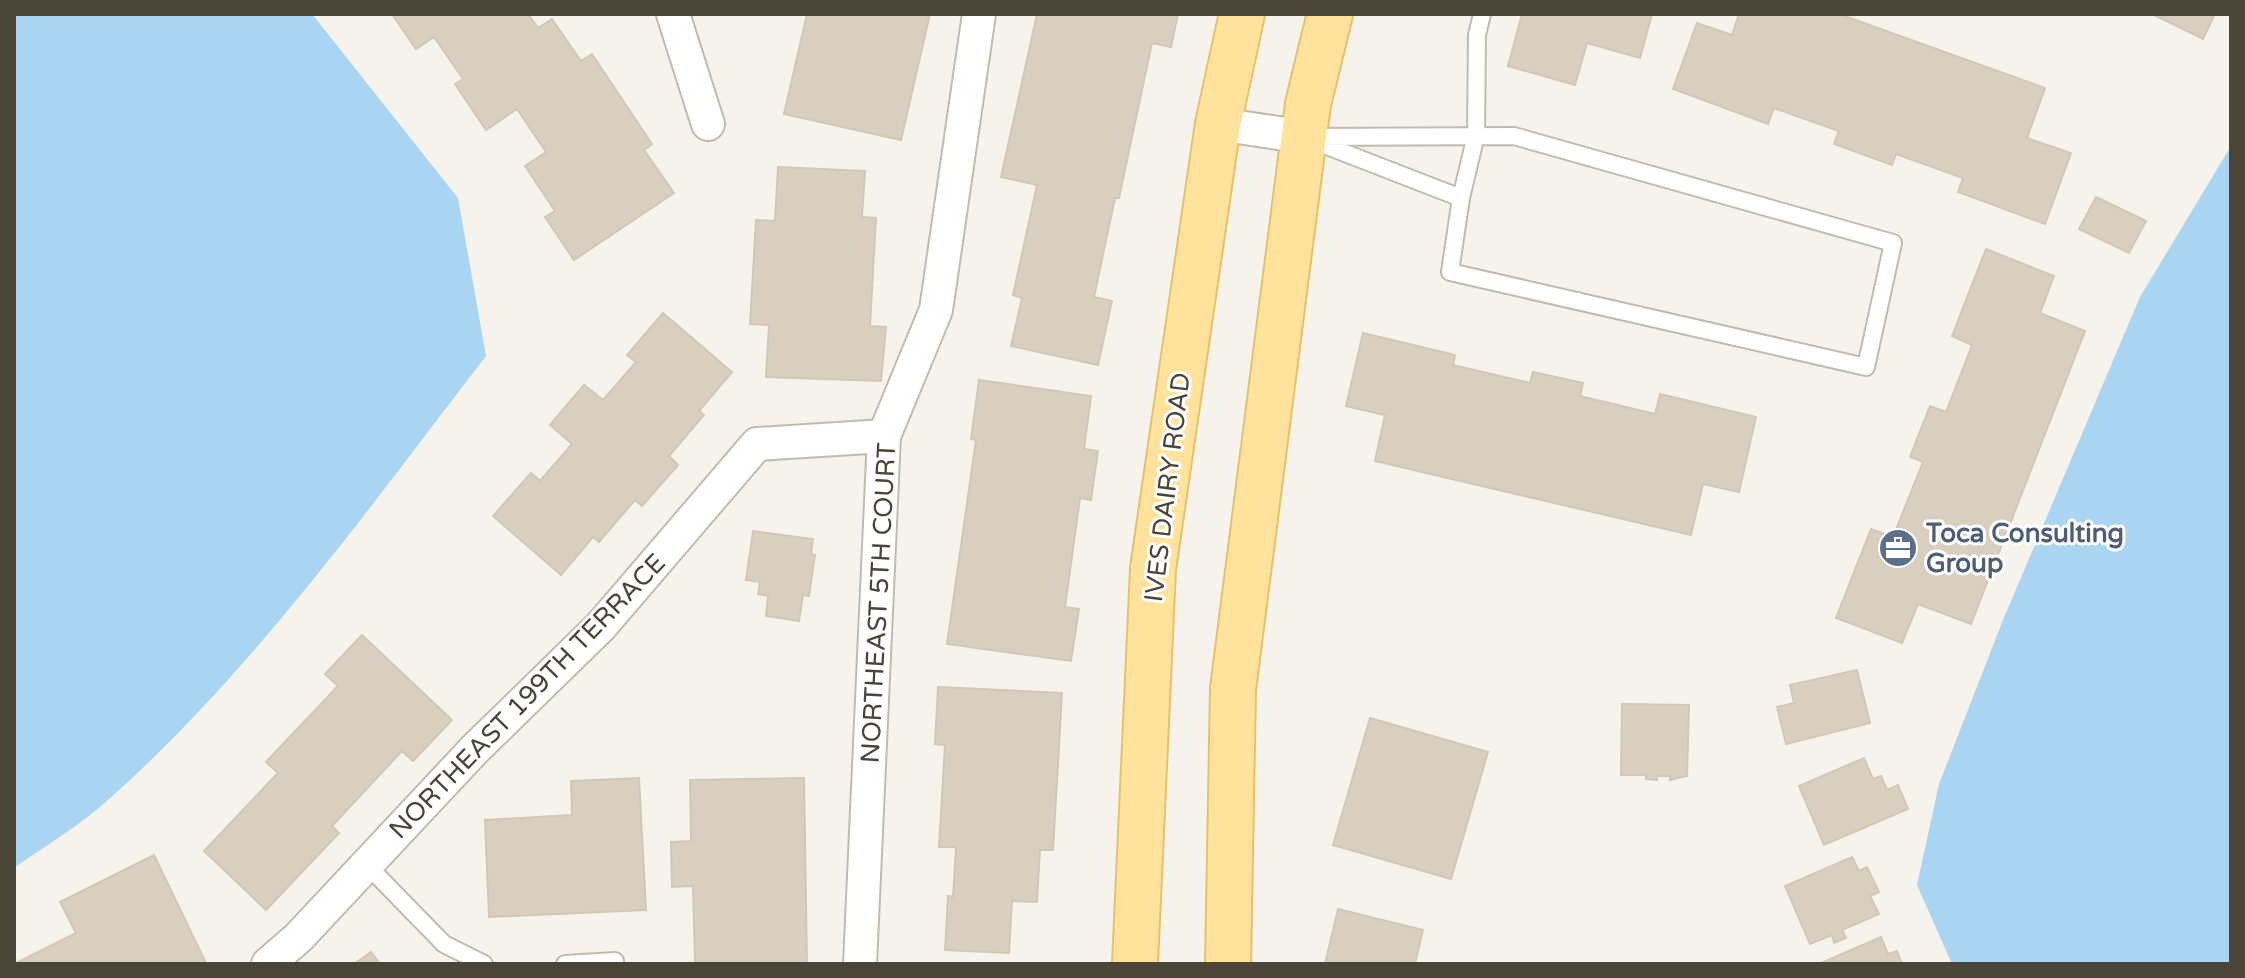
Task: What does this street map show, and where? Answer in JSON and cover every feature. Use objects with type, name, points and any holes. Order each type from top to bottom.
[{"type":"main road","name":"IVES DAIRY ROAD","points":[[1135,964],[1153,569],[1218,124],[1242,14]]},
{"type":"main road","points":[[1228,964],[1233,689],[1308,104],[1330,14]]},
{"type":"street","points":[[673,14],[708,124]]},
{"type":"street","name":"NORTHEAST 5TH COURT","points":[[860,964],[884,436],[936,310],[979,14]]},
{"type":"street","points":[[1218,124],[1305,137]]},
{"type":"street","name":"NORTHEAST 199TH TERRACE","points":[[268,964],[299,937],[474,750],[601,626],[757,444],[884,436]]},
{"type":"lane","points":[[1305,137],[1476,135],[1514,136],[1893,243],[1866,367],[1450,272],[1461,198],[1476,135],[1477,35],[1482,14]]},
{"type":"lane","points":[[1305,137],[1461,198]]},
{"type":"lane","points":[[367,865],[444,944],[484,964]]},
{"type":"lane","points":[[565,964],[615,961]]},
{"type":"water","points":[[14,14],[312,14],[458,198],[486,356],[353,530],[212,698],[108,800],[14,868]]},
{"type":"water","points":[[2231,146],[2231,964],[1952,964],[1917,885],[1939,784],[2003,620],[2140,297]]},
{"type":"building","points":[[392,14],[528,14],[538,28],[552,19],[581,61],[592,54],[652,144],[644,150],[674,193],[574,260],[545,217],[555,211],[525,166],[546,152],[517,109],[486,130],[455,84],[463,79],[434,37],[416,49]]},
{"type":"building","points":[[807,14],[930,14],[901,140],[784,114]]},
{"type":"building","points":[[1037,14],[1178,14],[1171,47],[1152,43],[1119,198],[1115,198],[1094,297],[1112,301],[1098,365],[1011,346],[1022,298],[1013,295],[1037,185],[1001,177]]},
{"type":"building","points":[[1522,14],[1652,14],[1640,58],[1587,43],[1575,85],[1508,66]]},
{"type":"building","points":[[1739,14],[1839,14],[2045,88],[2027,138],[2071,153],[2045,224],[1958,192],[1963,178],[1896,154],[1892,165],[1834,144],[1839,131],[1774,108],[1768,124],[1673,89],[1697,23],[1732,35]]},
{"type":"building","points":[[2152,14],[2215,14],[2203,39]]},
{"type":"building","points":[[778,167],[865,171],[862,217],[876,218],[870,326],[886,327],[881,381],[766,377],[769,325],[750,324],[756,220],[775,221]]},
{"type":"building","points":[[2096,197],[2146,221],[2129,253],[2079,229]]},
{"type":"building","points":[[1986,249],[2054,276],[2040,313],[2085,331],[1971,624],[1918,604],[1902,643],[1836,618],[1871,529],[1893,537],[1923,462],[1910,457],[1930,406],[1946,412],[1972,345],[1952,336]]},
{"type":"building","points":[[663,313],[732,372],[699,411],[704,415],[669,456],[678,465],[642,506],[635,500],[599,542],[593,537],[561,575],[493,516],[531,473],[540,481],[572,444],[550,425],[584,385],[603,400],[636,362],[627,355]]},
{"type":"building","points":[[1363,333],[1455,355],[1453,365],[1530,383],[1533,372],[1583,383],[1580,396],[1655,414],[1660,394],[1756,417],[1739,492],[1703,484],[1691,535],[1375,461],[1385,415],[1346,406]]},
{"type":"building","points":[[979,380],[1091,396],[1084,449],[1098,451],[1091,500],[1080,498],[1065,607],[1079,609],[1071,661],[947,644],[976,440],[971,439]]},
{"type":"building","points":[[753,531],[813,539],[811,554],[815,555],[809,596],[803,595],[799,621],[766,616],[768,596],[758,594],[760,582],[746,580]]},
{"type":"building","points":[[362,635],[452,720],[413,761],[402,751],[332,826],[339,833],[266,910],[204,851],[278,773],[266,762],[338,686],[325,674]]},
{"type":"building","points":[[1857,670],[1870,723],[1786,744],[1777,707],[1794,703],[1790,685]]},
{"type":"building","points":[[938,687],[1062,693],[1053,850],[1040,850],[1037,902],[1012,901],[1009,953],[945,950],[948,896],[953,897],[956,847],[939,847],[945,745],[935,744]]},
{"type":"building","points":[[1622,704],[1689,705],[1687,776],[1670,780],[1670,776],[1657,776],[1657,780],[1646,779],[1646,775],[1621,775]]},
{"type":"building","points":[[1370,718],[1488,752],[1451,879],[1333,845]]},
{"type":"building","points":[[1864,758],[1873,779],[1881,776],[1887,790],[1898,785],[1908,809],[1824,845],[1799,786]]},
{"type":"building","points":[[639,778],[646,910],[489,917],[485,820],[572,815],[571,781]]},
{"type":"building","points":[[804,778],[807,964],[695,964],[693,886],[672,887],[671,842],[691,841],[690,780]]},
{"type":"building","points":[[154,855],[206,963],[14,964],[76,933],[60,902]]},
{"type":"building","points":[[1852,857],[1859,871],[1867,867],[1879,892],[1870,896],[1879,914],[1842,930],[1846,938],[1834,943],[1832,935],[1810,944],[1785,886]]},
{"type":"building","points":[[1338,909],[1423,930],[1415,964],[1325,964]]},
{"type":"building","points":[[1881,937],[1888,954],[1897,951],[1902,964],[1819,964]]},
{"type":"building","points":[[371,952],[380,964],[354,964]]},
{"type":"place","name":"Toca Consulting Group","points":[[1898,548]]}]
